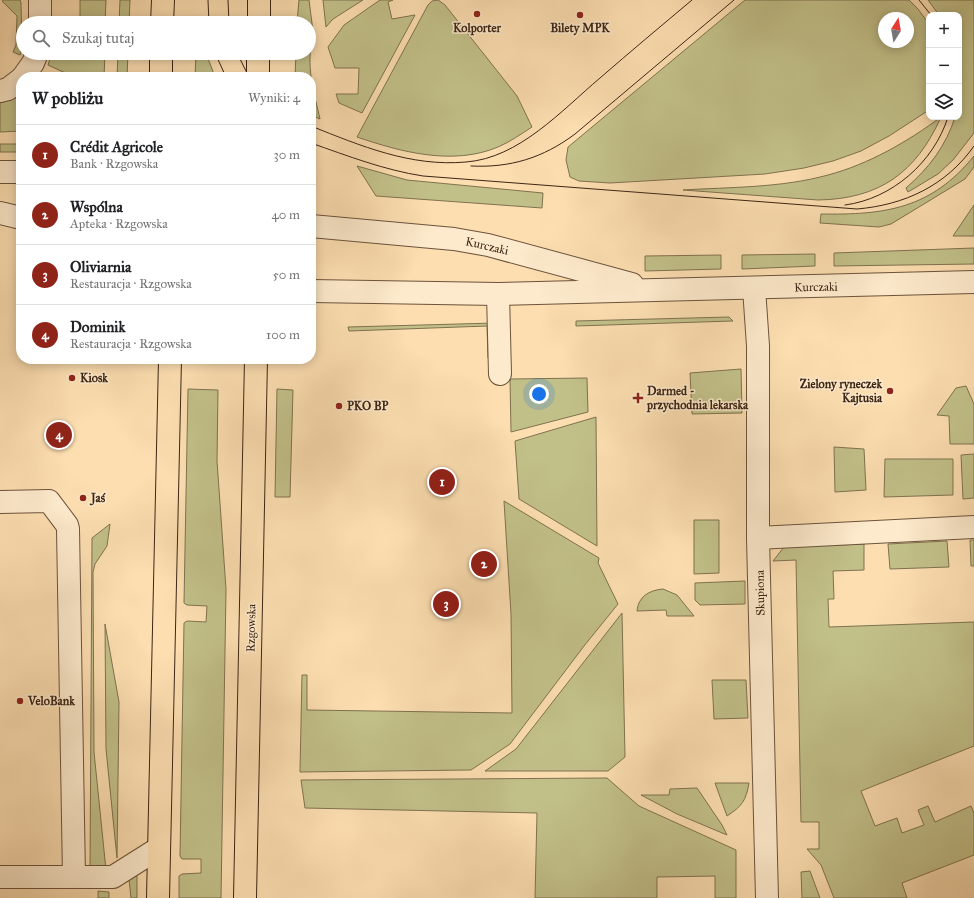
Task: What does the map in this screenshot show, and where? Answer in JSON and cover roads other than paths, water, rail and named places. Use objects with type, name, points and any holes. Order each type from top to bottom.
[{"type":"main road","points":[[162,16],[163,0]]},
{"type":"main road","points":[[259,0],[259,16]]},
{"type":"main road","points":[[161,60],[161,72]]},
{"type":"main road","points":[[258,60],[258,72]]},
{"type":"main road","points":[[158,898],[170,364]]},
{"type":"main road","name":"Rzgowska","points":[[245,898],[256,364]]},
{"type":"street","points":[[40,0],[40,16]]},
{"type":"street","points":[[26,72],[34,60]]},
{"type":"street","points":[[0,91],[16,84]]},
{"type":"street","points":[[0,172],[16,172]]},
{"type":"street","points":[[0,213],[16,217]]},
{"type":"street","name":"Kurczaki","points":[[316,226],[454,239],[488,245],[658,290]]},
{"type":"street","name":"Kurczaki","points":[[316,291],[498,294],[973,284]]},
{"type":"street","name":"Skupiona","points":[[754,288],[757,339],[758,538],[767,898]]},
{"type":"street","points":[[498,294],[500,374]]},
{"type":"street","points":[[0,502],[49,501],[67,525],[68,529],[74,877]]},
{"type":"street","points":[[758,538],[974,527]]},
{"type":"street","points":[[0,876],[113,877],[159,848]]},
{"type":"tram line","points":[[208,0],[209,16]]},
{"type":"tram line","points":[[228,0],[229,16]]},
{"type":"tram line","points":[[316,128],[349,141],[406,158],[446,163],[485,159],[504,152],[538,131],[692,0]]},
{"type":"tram line","points":[[471,166],[499,165],[526,160],[563,142],[575,134],[734,0]]},
{"type":"tram line","points":[[919,0],[929,12]]},
{"type":"tram line","points":[[218,60],[224,72]]},
{"type":"tram line","points":[[240,60],[246,72]]},
{"type":"tram line","points":[[845,205],[879,195],[909,176],[933,149],[947,120]]},
{"type":"tram line","points":[[316,145],[352,158],[423,176],[857,209],[891,203],[923,191],[951,172],[974,146]]},
{"type":"place","name":"Kolporter","points":[[477,14]]},
{"type":"place","name":"Bilety MPK","points":[[580,15]]},
{"type":"place","name":"Kiosk","points":[[72,378]]},
{"type":"place","name":"Zielony ryneczek Kajtusia","points":[[890,391]]},
{"type":"place","name":"Darmed - przychodnia lekarska","points":[[638,398]]},
{"type":"place","name":"PKO BP","points":[[339,406]]},
{"type":"place","name":"Dominik","points":[[59,435]]},
{"type":"place","name":"Crédit Agricole","points":[[442,482]]},
{"type":"place","name":"Jaś","points":[[83,498]]},
{"type":"place","name":"Wspólna","points":[[484,564]]},
{"type":"place","name":"Oliviarnia","points":[[446,604]]},
{"type":"place","name":"VeloBank","points":[[20,701]]}]
